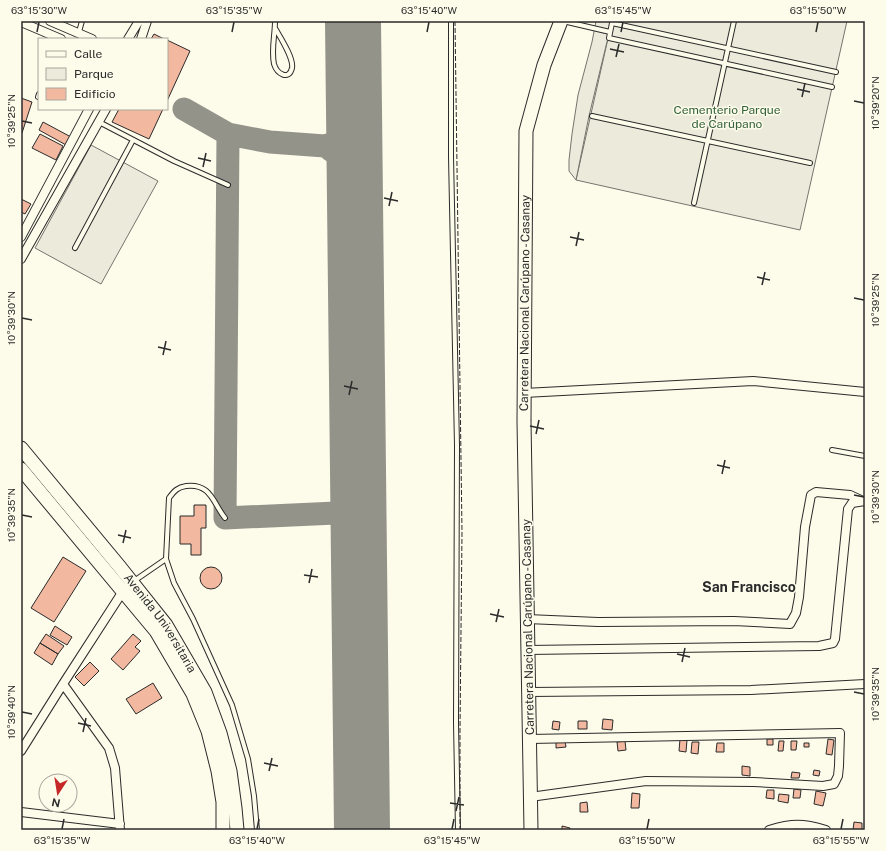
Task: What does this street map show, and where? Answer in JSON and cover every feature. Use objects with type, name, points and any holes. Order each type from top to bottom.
[{"type":"highway","name":"Carretera Nacional Carúpano - Casanay","points":[[531,830],[524,393],[526,131],[544,65],[561,21]]},
{"type":"highway","name":"Avenida Universitaria","points":[[21,448],[127,586],[156,631],[193,694],[208,731],[218,771],[223,802],[224,830]]},
{"type":"highway","name":"Avenida Universitaria","points":[[21,469],[127,586],[166,625],[205,692],[220,733],[230,772],[236,808],[237,830]]},
{"type":"street","points":[[50,21],[90,38]]},
{"type":"street","points":[[129,38],[138,21]]},
{"type":"street","points":[[141,38],[147,21]]},
{"type":"street","points":[[21,22],[59,38]]},
{"type":"street","points":[[21,259],[105,110]]},
{"type":"street","points":[[33,238],[22,235],[88,112],[99,122]]},
{"type":"street","points":[[524,393],[753,381],[865,392]]},
{"type":"street","points":[[528,619],[598,622],[734,621],[790,624],[796,613],[799,597],[805,527],[811,495],[816,492],[850,495],[864,501]]},
{"type":"street","points":[[528,650],[819,646],[833,644],[836,639],[848,509],[852,503],[864,501]]},
{"type":"street","points":[[21,751],[127,586]]},
{"type":"street","points":[[21,812],[120,827],[115,768],[109,748],[63,684]]},
{"type":"street","points":[[529,692],[751,690],[865,684]]},
{"type":"street","points":[[530,739],[840,733],[838,776],[834,784],[823,786],[754,782],[646,781],[530,796]]},
{"type":"street","points":[[769,830],[793,824],[826,830]]},
{"type":"lane","points":[[78,32],[82,21]]},
{"type":"lane","points":[[275,21],[273,58],[277,71],[281,75],[289,74],[292,68],[290,56],[275,28]]},
{"type":"lane","points":[[451,21],[451,157],[457,445],[456,723],[458,830]]},
{"type":"lane","points":[[561,21],[610,32]]},
{"type":"lane","points":[[694,203],[734,21]]},
{"type":"lane","points":[[832,87],[609,38],[612,23],[836,72]]},
{"type":"lane","points":[[592,116],[810,163]]},
{"type":"lane","points":[[99,122],[195,171],[228,185]]},
{"type":"lane","points":[[75,248],[133,140]]},
{"type":"lane","points":[[832,450],[865,456]]},
{"type":"lane","points":[[224,518],[208,491],[201,487],[192,485],[180,486],[174,490],[169,498],[166,559],[174,583],[193,619],[232,705],[248,759],[254,796],[257,830]]},
{"type":"lane","points":[[127,586],[166,559]]},
{"type":"green space","name":"Cementerio Parque de Carúpano","points":[[612,21],[847,21],[800,230],[576,180]]},
{"type":"shaded area","points":[[596,21],[612,21],[589,116],[576,180],[569,171],[572,134],[578,95]]},
{"type":"shaded area","points":[[91,145],[158,181],[101,284],[35,248]]},
{"type":"building","points":[[154,34],[162,38],[152,38]]},
{"type":"building","points":[[168,40],[190,51],[168,99]]},
{"type":"building","points":[[21,98],[32,102],[22,133],[21,133]]},
{"type":"building","points":[[118,110],[163,110],[149,139],[112,122]]},
{"type":"building","points":[[43,122],[71,137],[66,145],[39,130]]},
{"type":"building","points":[[40,134],[63,146],[56,160],[32,148]]},
{"type":"building","points":[[21,199],[31,204],[25,214],[21,212]]},
{"type":"building","points":[[194,505],[206,505],[206,528],[201,528],[201,555],[191,555],[191,544],[180,544],[180,516],[194,516]]},
{"type":"building","points":[[63,557],[86,571],[54,622],[31,608]]},
{"type":"building","points":[[207,567],[215,567],[222,574],[222,582],[215,589],[207,589],[200,582],[200,574]]},
{"type":"building","points":[[55,626],[72,637],[67,645],[50,635]]},
{"type":"building","points":[[46,634],[64,646],[58,654],[40,643]]},
{"type":"building","points":[[133,634],[141,641],[135,647],[140,651],[123,670],[111,659]]},
{"type":"building","points":[[40,643],[58,654],[52,665],[34,653]]},
{"type":"building","points":[[90,662],[99,671],[84,686],[75,677]]},
{"type":"building","points":[[153,683],[162,698],[136,714],[126,699]]},
{"type":"building","points":[[603,719],[613,720],[612,730],[602,729]]},
{"type":"building","points":[[553,721],[560,722],[559,730],[552,729]]},
{"type":"building","points":[[578,721],[587,721],[587,729],[578,729]]},
{"type":"building","points":[[680,739],[687,740],[686,752],[679,751]]},
{"type":"building","points":[[767,739],[773,739],[773,745],[767,745]]},
{"type":"building","points":[[828,739],[834,740],[832,755],[826,754]]},
{"type":"building","points":[[565,741],[566,747],[556,748],[556,742]]},
{"type":"building","points":[[625,741],[626,750],[618,751],[617,742]]},
{"type":"building","points":[[779,741],[784,741],[783,751],[778,751]]},
{"type":"building","points":[[791,741],[797,741],[796,750],[791,750]]},
{"type":"building","points":[[692,742],[699,742],[698,754],[691,753]]},
{"type":"building","points":[[717,743],[724,743],[724,752],[716,752]]},
{"type":"building","points":[[804,743],[809,743],[809,747],[804,747]]},
{"type":"building","points":[[742,766],[750,767],[750,776],[742,775]]},
{"type":"building","points":[[814,770],[820,771],[819,776],[813,775]]},
{"type":"building","points":[[792,772],[800,773],[799,778],[791,778]]},
{"type":"building","points":[[794,789],[801,790],[800,798],[793,798]]},
{"type":"building","points":[[767,790],[774,790],[774,799],[766,798]]},
{"type":"building","points":[[816,791],[826,793],[823,806],[814,804]]},
{"type":"building","points":[[632,793],[640,794],[639,808],[631,808]]},
{"type":"building","points":[[779,794],[789,795],[788,803],[778,801]]},
{"type":"building","points":[[587,802],[588,812],[580,812],[580,803]]},
{"type":"building","points":[[854,822],[862,823],[862,830],[853,830]]},
{"type":"building","points":[[562,826],[570,828],[570,830],[562,830]]},
{"type":"taxiway","points":[[184,109],[228,134],[270,142],[325,146]]},
{"type":"taxiway","points":[[354,123],[342,138],[335,143],[325,146],[346,161],[354,172]]},
{"type":"taxiway","points":[[228,134],[225,518],[358,512]]},
{"type":"runway","points":[[353,21],[362,830]]},
{"type":"fence","points":[[455,21],[462,532],[460,830]]},
{"type":"district","name":"San Francisco","points":[[749,587]]}]
